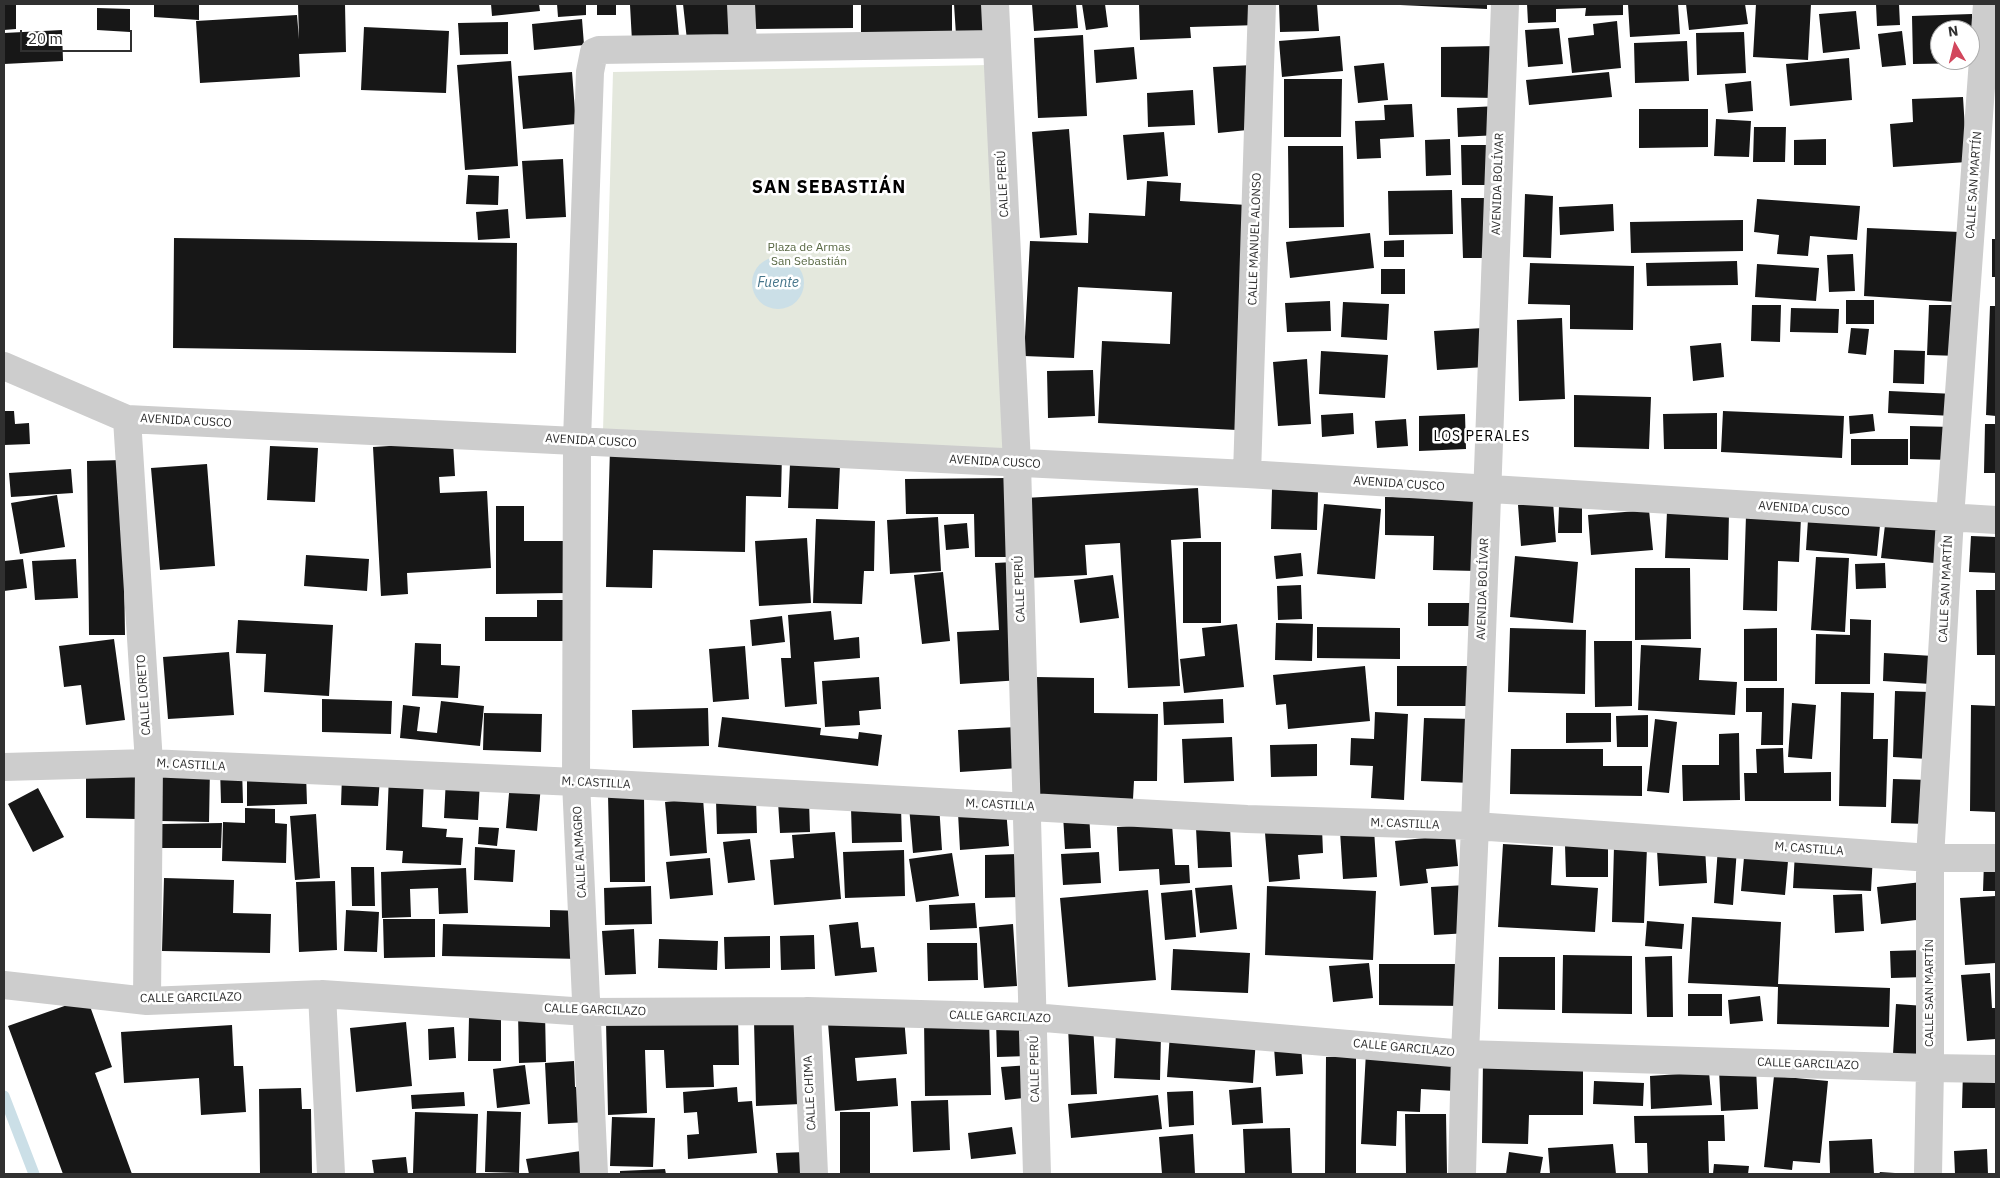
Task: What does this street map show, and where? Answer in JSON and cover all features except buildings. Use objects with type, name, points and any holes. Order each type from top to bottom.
[{"type":"street","points":[[741,4],[743,48],[996,44]]},
{"type":"street","name":"CALLE PERÚ","points":[[995,4],[1018,464],[1026,806],[1038,1174]]},
{"type":"street","name":"CALLE MANUEL ALONSO","points":[[1247,474],[1262,4]]},
{"type":"street","name":"AVENIDA BOLÍVAR","points":[[1462,1174],[1505,4]]},
{"type":"street","name":"CALLE SAN MARTÍN","points":[[1928,1174],[1930,858],[1950,518],[1987,4]]},
{"type":"street","name":"CALLE ALMAGRO","points":[[594,1174],[576,782],[577,440],[590,72],[594,52],[599,50],[743,48]]},
{"type":"street","name":"AVENIDA CUSCO","points":[[4,366],[127,418],[1247,474],[1996,520]]},
{"type":"street","name":"CALLE LORETO","points":[[127,418],[149,763],[147,1001]]},
{"type":"street","name":"M. CASTILLA","points":[[4,767],[149,763],[576,782],[1247,819],[1475,826],[1930,858],[1996,858]]},
{"type":"street","name":"CALLE GARCILAZO","points":[[4,985],[147,1001],[322,994],[587,1012],[806,1011],[1033,1017],[1465,1054],[1996,1069]]},
{"type":"street","points":[[322,994],[331,1174]]},
{"type":"street","name":"CALLE CHIMA","points":[[806,1011],[814,1174]]},
{"type":"green space","name":"Plaza de Armas San Sebastián","points":[[989,65],[1004,452],[603,431],[613,72]]},
{"type":"water","name":"Fuente","points":[[773,257],[783,257],[797,264],[804,278],[804,288],[797,302],[783,309],[773,309],[763,305],[756,298],[752,288],[752,278],[756,268],[763,261]]},
{"type":"waterway","points":[[4,1096],[34,1174]]},
{"type":"district","name":"SAN SEBASTIÁN","points":[[829,188]]},
{"type":"district","name":"LOS PERALES","points":[[1482,437]]}]
